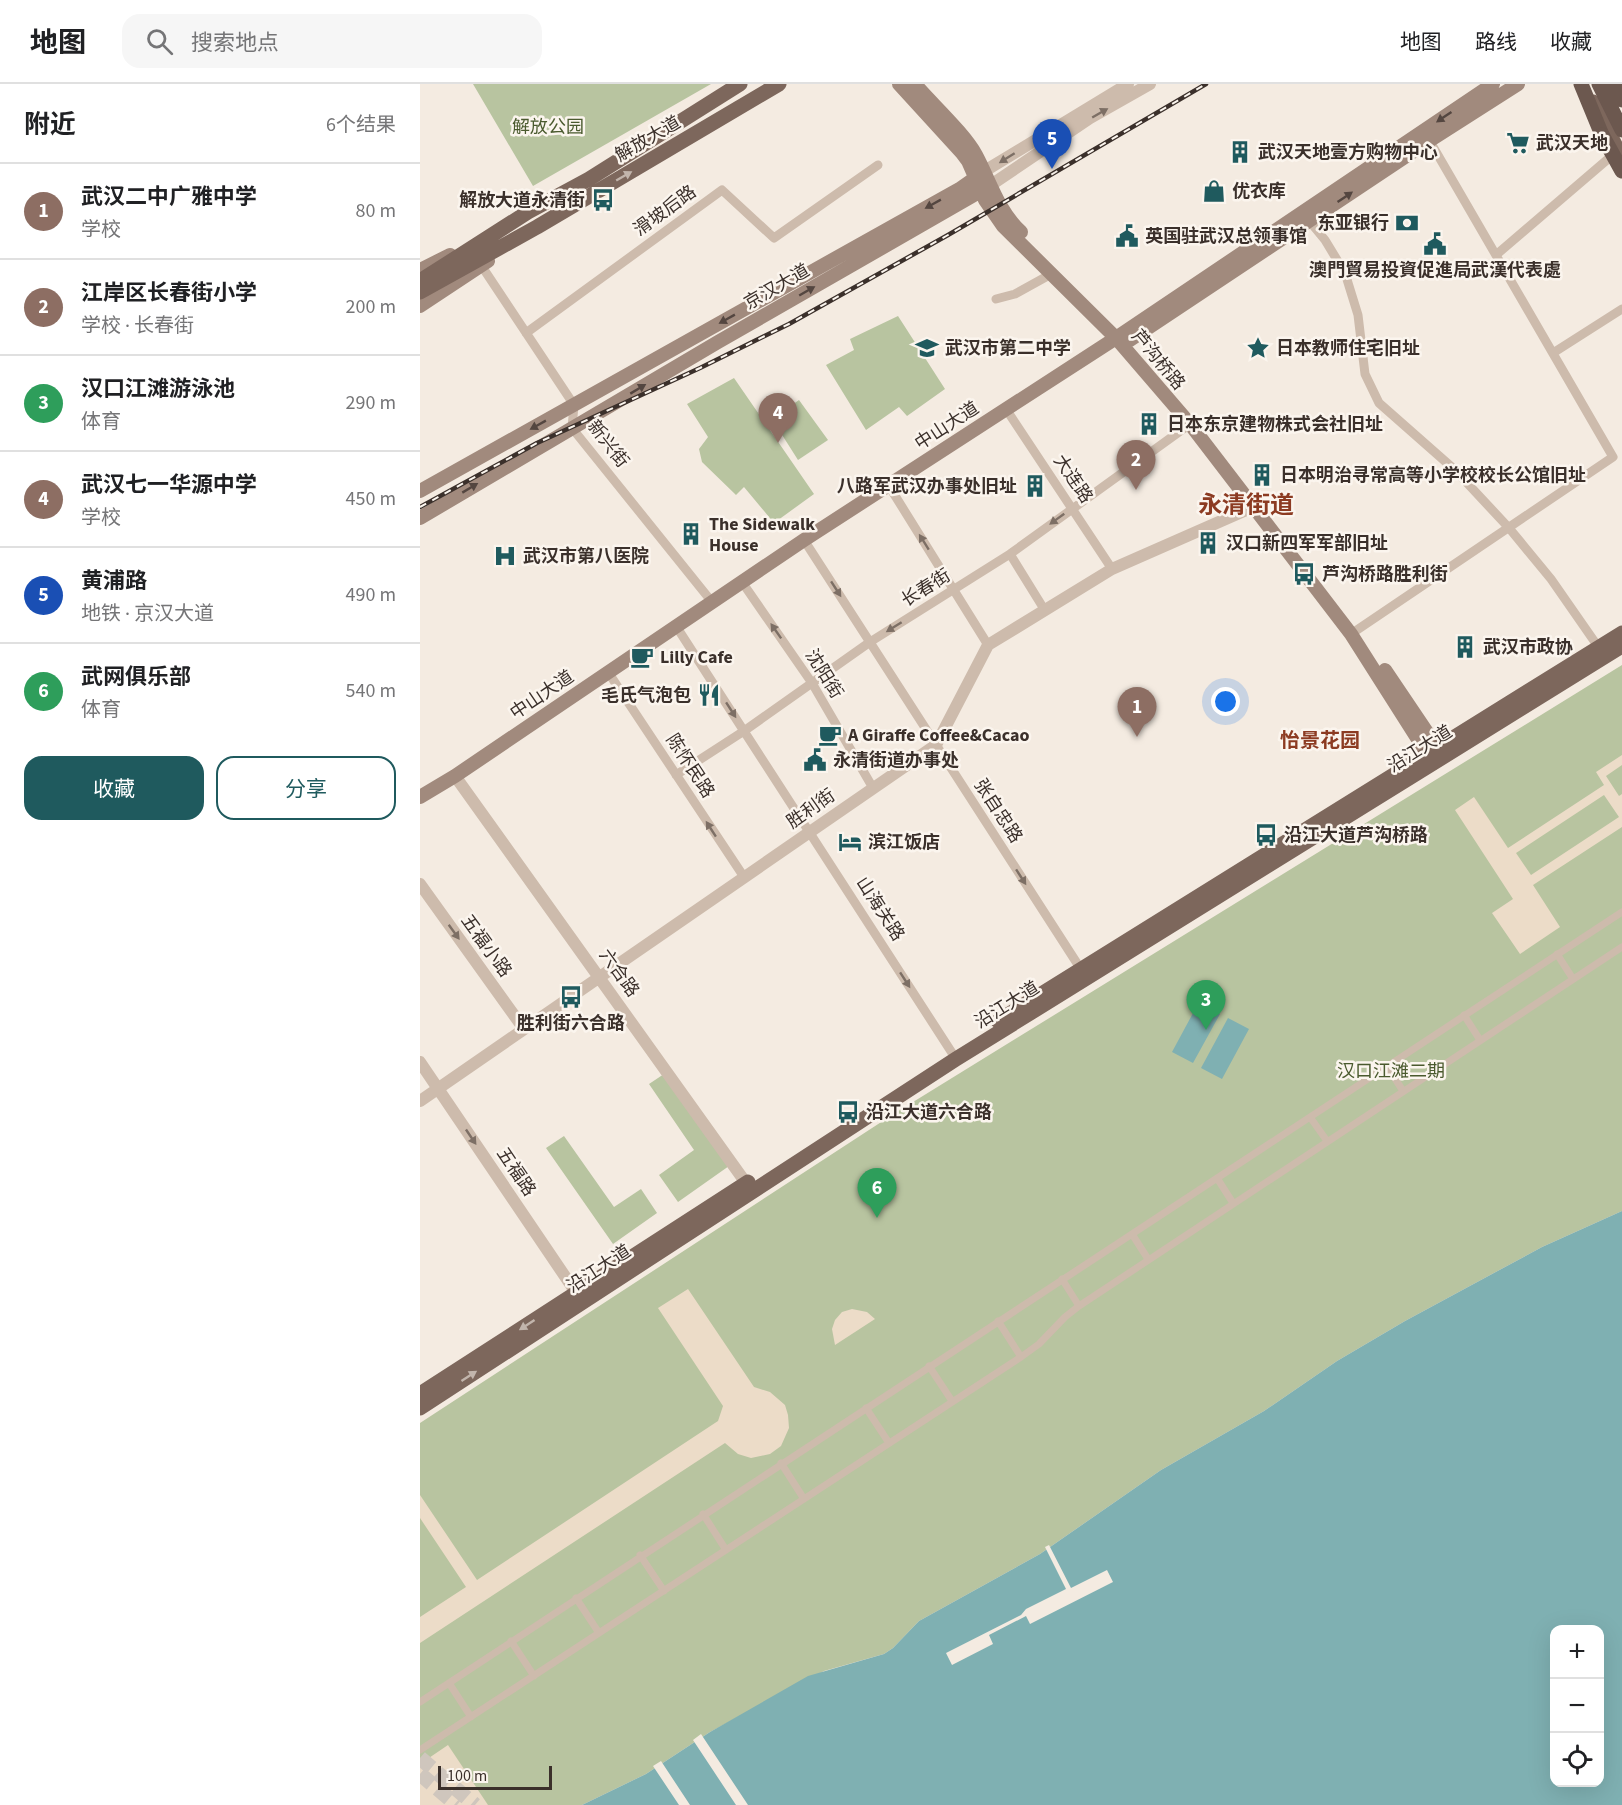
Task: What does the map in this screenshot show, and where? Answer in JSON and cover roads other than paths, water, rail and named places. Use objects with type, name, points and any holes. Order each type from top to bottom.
[{"type":"highway","points":[[1582,84],[1602,135],[1622,171]]},
{"type":"highway","points":[[1599,84],[1622,130]]},
{"type":"highway","points":[[1614,84],[1622,100]]},
{"type":"main road","name":"解放大道","points":[[420,270],[589,178],[740,84]]},
{"type":"main road","name":"解放大道","points":[[421,288],[537,227],[779,84]]},
{"type":"main road","name":"芦沟桥路","points":[[899,84],[962,153],[1017,228],[1059,267],[1206,430],[1257,504],[1354,632],[1436,756]]},
{"type":"main road","name":"芦沟桥路","points":[[915,84],[976,155],[982,182],[1003,226],[1122,338],[1257,504]]},
{"type":"main road","name":"中山大道","points":[[420,797],[455,776],[804,540],[1006,409],[1122,338],[1306,217],[1426,136],[1493,84]]},
{"type":"main road","name":"中山大道","points":[[1426,136],[1518,84]]},
{"type":"main road","points":[[1582,84],[1603,117],[1620,155]]},
{"type":"main road","name":"京汉大道","points":[[420,491],[962,188],[982,182]]},
{"type":"main road","name":"京汉大道","points":[[420,518],[718,342],[982,182]]},
{"type":"main road","name":"解放大道","points":[[421,288],[528,212]]},
{"type":"main road","name":"解放大道","points":[[420,306],[537,227]]},
{"type":"main road","name":"沿江大道","points":[[1436,756],[1599,648],[1621,636]]},
{"type":"main road","name":"沿江大道","points":[[420,1408],[580,1298],[954,1055],[1436,756],[1621,636]]},
{"type":"main road","name":"沿江大道","points":[[420,1394],[580,1298]]},
{"type":"street","name":"京汉大道","points":[[982,182],[1128,84]]},
{"type":"street","name":"京汉大道","points":[[982,182],[1150,84]]},
{"type":"street","points":[[1354,632],[1614,458],[1426,136]]},
{"type":"street","points":[[1496,255],[1620,155]]},
{"type":"street","name":"滑坡后路","points":[[526,333],[722,190],[774,238],[878,165]]},
{"type":"street","points":[[1306,217],[1325,240],[1345,273],[1358,315],[1365,374],[1379,402],[1455,470],[1509,528],[1551,579],[1599,648]]},
{"type":"street","name":"新兴街","points":[[482,265],[574,405],[572,428],[712,602]]},
{"type":"street","points":[[996,299],[1015,294],[1053,273]]},
{"type":"street","points":[[1553,353],[1622,309]]},
{"type":"street","name":"大连路","points":[[1006,409],[1112,569]]},
{"type":"street","name":"长春街","points":[[676,775],[744,731],[870,642],[1010,554],[1190,424]]},
{"type":"street","points":[[889,486],[988,645]]},
{"type":"street","name":"胜利街","points":[[420,1101],[936,745],[988,645],[1112,569],[1257,504]]},
{"type":"street","name":"张自忠路","points":[[804,540],[1084,974]]},
{"type":"street","points":[[1010,554],[1044,609]]},
{"type":"street","name":"沈阳街","points":[[742,582],[812,683],[873,788]]},
{"type":"street","name":"山海关路","points":[[676,626],[954,1055]]},
{"type":"street","name":"陈怀民路","points":[[608,672],[744,877]]},
{"type":"street","name":"六合路","points":[[455,776],[749,1188]]},
{"type":"street","name":"五福小路","points":[[420,884],[524,1029]]},
{"type":"street","points":[[420,1702],[640,1555],[1622,912]]},
{"type":"street","points":[[420,1750],[1022,1357],[1079,1306],[1622,947]]},
{"type":"street","points":[[1557,954],[1573,979]]},
{"type":"street","points":[[1464,1016],[1480,1040]]},
{"type":"street","name":"五福路","points":[[420,1062],[580,1298]]},
{"type":"street","points":[[1387,1066],[1403,1091]]},
{"type":"street","points":[[1310,1116],[1327,1141]]},
{"type":"street","points":[[1217,1178],[1233,1203]]},
{"type":"street","points":[[1132,1234],[1148,1259]]},
{"type":"street","points":[[1062,1280],[1079,1306]]},
{"type":"street","points":[[998,1321],[1022,1357]]},
{"type":"street","points":[[929,1366],[952,1401]]},
{"type":"street","points":[[866,1408],[889,1443]]},
{"type":"street","points":[[781,1463],[804,1498]]},
{"type":"street","points":[[703,1514],[726,1550]]},
{"type":"street","points":[[640,1555],[664,1591]]},
{"type":"street","points":[[576,1598],[599,1633]]},
{"type":"street","points":[[510,1641],[534,1676]]},
{"type":"street","points":[[448,1683],[471,1717]]},
{"type":"water","points":[[1199,1002],[1220,1014],[1193,1063],[1172,1052]]},
{"type":"water","points":[[1228,1018],[1249,1029],[1222,1079],[1201,1068]]},
{"type":"water","points":[[1622,1211],[1622,1805],[582,1805],[646,1774],[710,1732],[808,1676],[884,1654],[893,1648],[919,1621],[1040,1554],[1161,1470],[1264,1411],[1337,1361],[1405,1321],[1542,1247]]},
{"type":"tunnel","points":[[420,1758],[475,1805]]},
{"type":"tunnel","points":[[420,1774],[457,1805]]},
{"type":"railway","points":[[420,507],[537,443],[789,324],[948,235],[1206,84]]},
{"type":"place","name":"武汉天地","points":[[1518,143]]},
{"type":"place","name":"武汉天地壹方购物中心","points":[[1240,152]]},
{"type":"place","name":"黄浦路","points":[[1052,169]]},
{"type":"place","name":"优衣库","points":[[1214,191]]},
{"type":"place","name":"解放大道永清街","points":[[603,200]]},
{"type":"place","name":"东亚银行","points":[[1407,223]]},
{"type":"place","name":"英国驻武汉总领事馆","points":[[1127,236]]},
{"type":"place","name":"澳門貿易投資促進局武漢代表處","points":[[1435,244]]},
{"type":"place","name":"武汉市第二中学","points":[[927,348]]},
{"type":"place","name":"日本教师住宅旧址","points":[[1258,348]]},
{"type":"place","name":"日本东京建物株式会社旧址","points":[[1149,424]]},
{"type":"place","name":"武汉七一华源中学","points":[[778,443]]},
{"type":"place","name":"日本明治寻常高等小学校校长公馆旧址","points":[[1262,475]]},
{"type":"place","name":"八路军武汉办事处旧址","points":[[1035,486]]},
{"type":"place","name":"江岸区长春街小学","points":[[1136,490]]},
{"type":"place","name":"The Sidewalk House","points":[[691,534]]},
{"type":"place","name":"汉口新四军军部旧址","points":[[1208,543]]},
{"type":"place","name":"武汉市第八医院","points":[[505,556]]},
{"type":"place","name":"芦沟桥路胜利街","points":[[1304,574]]},
{"type":"place","name":"武汉市政协","points":[[1465,647]]},
{"type":"place","name":"Lilly Cafe","points":[[642,657]]},
{"type":"place","name":"毛氏气泡包","points":[[709,695]]},
{"type":"place","name":"A Giraffe Coffee&Cacao","points":[[830,735]]},
{"type":"place","name":"武汉二中广雅中学","points":[[1137,737]]},
{"type":"place","name":"永清街道办事处","points":[[815,760]]},
{"type":"place","name":"沿江大道芦沟桥路","points":[[1266,835]]},
{"type":"place","name":"滨江饭店","points":[[850,842]]},
{"type":"place","name":"胜利街六合路","points":[[571,997]]},
{"type":"place","name":"汉口江滩游泳池","points":[[1206,1030]]},
{"type":"place","name":"沿江大道六合路","points":[[848,1112]]},
{"type":"place","name":"武网俱乐部","points":[[877,1218]]},
{"type":"district","name":"永清街道","points":[[1246,505]]},
{"type":"district","name":"怡景花园","points":[[1320,741]]},
{"type":"park label","name":"解放公园","points":[[548,127]]},
{"type":"park label","name":"汉口江滩二期","points":[[1391,1071]]}]
